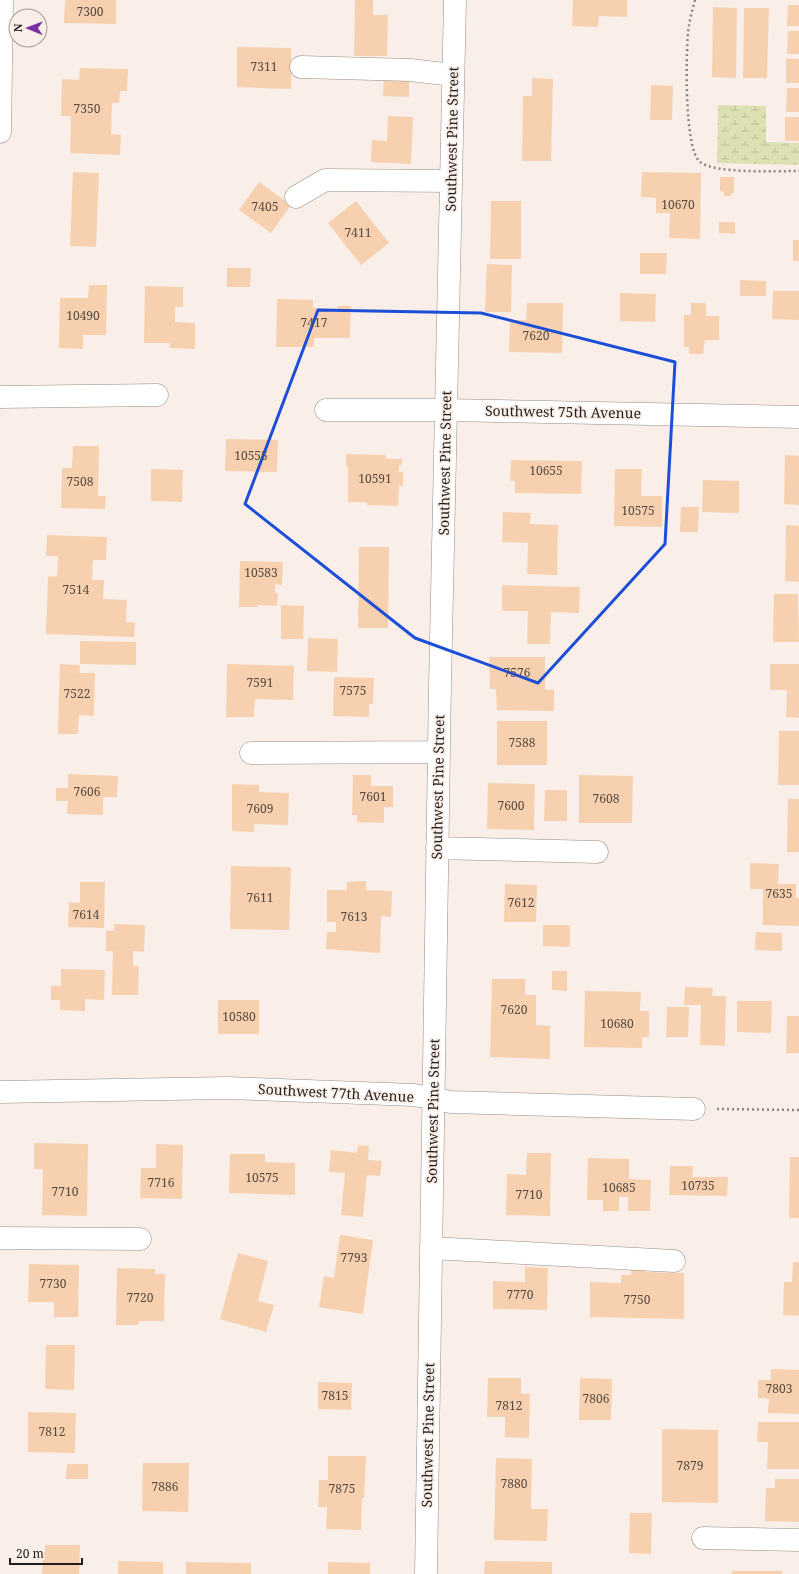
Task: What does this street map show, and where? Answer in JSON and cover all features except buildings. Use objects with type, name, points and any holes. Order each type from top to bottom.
[{"type":"street","points":[[0,132],[2,0]]},
{"type":"street","name":"Southwest Pine Street","points":[[426,1574],[437,848],[454,0]]},
{"type":"street","points":[[301,67],[410,70],[453,75]]},
{"type":"street","points":[[296,197],[325,180],[361,179],[451,181]]},
{"type":"street","points":[[0,397],[157,395]]},
{"type":"street","name":"Southwest 75th Avenue","points":[[326,410],[446,410],[799,417]]},
{"type":"street","points":[[251,752],[439,752]]},
{"type":"street","points":[[437,848],[597,852]]},
{"type":"street","name":"Southwest 77th Avenue","points":[[0,1092],[227,1088],[414,1095],[451,1102],[694,1109]]},
{"type":"street","points":[[0,1238],[140,1239]]},
{"type":"street","points":[[430,1248],[674,1261]]},
{"type":"street","points":[[703,1538],[799,1540]]},
{"type":"path","points":[[695,0],[688,32],[687,121],[693,149],[699,162],[713,168],[728,170],[799,171]]},
{"type":"path","points":[[694,1109],[799,1110]]},
{"type":"highlighted area","points":[[318,310],[481,313],[675,362],[665,544],[538,683],[415,638],[245,504]]},
{"type":"green space","points":[[718,105],[766,106],[766,142],[799,143],[799,165],[717,163]]}]
